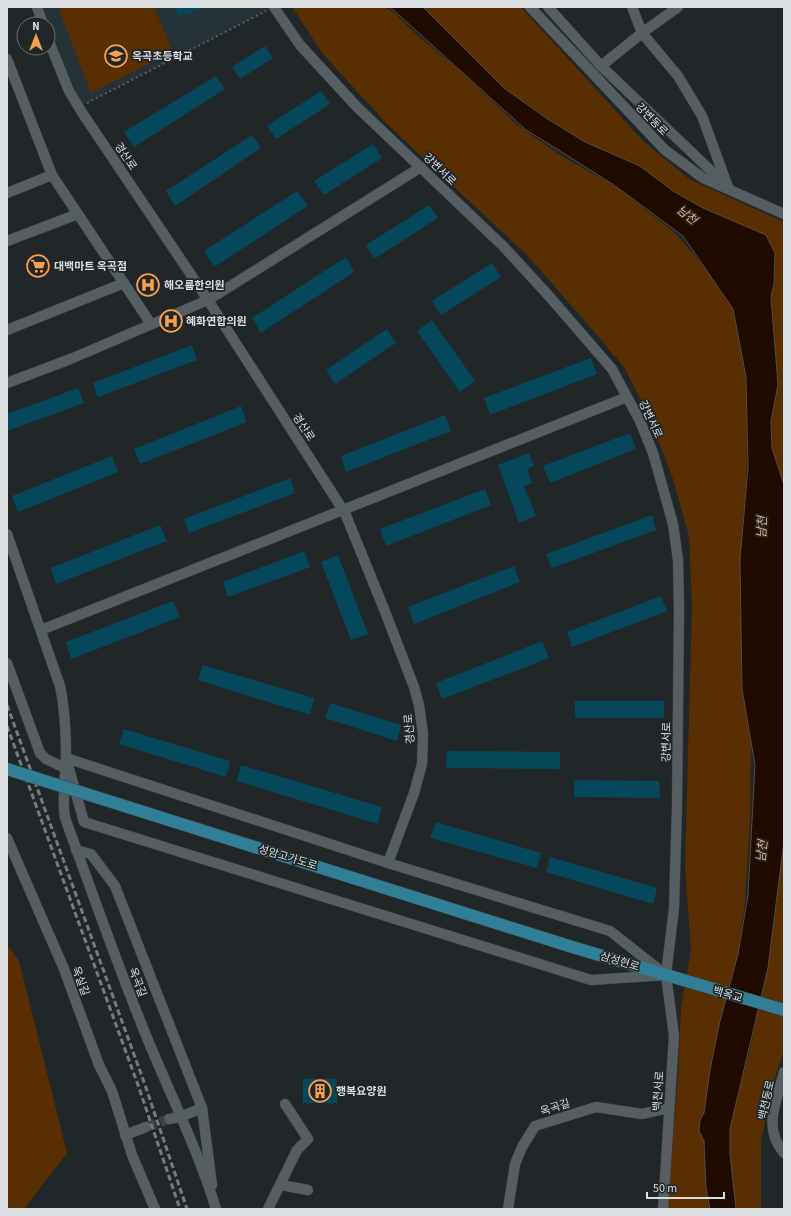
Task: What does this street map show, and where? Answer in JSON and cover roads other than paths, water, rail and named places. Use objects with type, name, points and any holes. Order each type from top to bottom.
[{"type":"main road","name":"성암고가도로","points":[[7,769],[569,946]]},
{"type":"main road","name":"삼성현로","points":[[569,946],[669,976]]},
{"type":"main road","name":"백옥교","points":[[669,976],[784,1010]]},
{"type":"street","name":"강변동로","points":[[530,7],[665,150],[703,178],[728,187],[784,214]]},
{"type":"street","points":[[548,7],[602,66],[728,187]]},
{"type":"street","points":[[632,7],[642,33],[678,76],[702,116],[728,187]]},
{"type":"street","points":[[602,66],[642,33],[678,7]]},
{"type":"street","name":"강변서로","points":[[270,9],[351,102],[503,246],[548,294],[612,369],[640,421],[657,466],[673,524],[678,560],[677,822],[674,908],[669,976]]},
{"type":"street","name":"경산로","points":[[54,56],[61,74],[79,107],[208,300],[343,510],[384,609],[414,687],[423,727],[422,764],[414,793],[388,863]]},
{"type":"street","points":[[7,59],[52,175],[151,324]]},
{"type":"street","points":[[7,383],[73,358],[208,300],[421,167]]},
{"type":"street","points":[[7,193],[52,175]]},
{"type":"street","points":[[7,241],[78,214]]},
{"type":"street","points":[[7,330],[124,283]]},
{"type":"street","points":[[41,630],[627,397]]},
{"type":"street","points":[[7,534],[60,686],[64,702],[66,763],[84,822],[591,980],[669,976]]},
{"type":"street","points":[[7,663],[40,753],[46,759],[66,763],[610,931],[669,976]]},
{"type":"street","name":"옥곡길","points":[[66,763],[64,813],[76,850],[128,989],[180,1117],[189,1134],[215,1207]]},
{"type":"street","name":"옥실길","points":[[7,838],[64,969],[99,1065],[112,1091],[125,1135],[154,1209]]},
{"type":"street","points":[[76,850],[91,854],[115,886],[202,1108],[215,1207]]},
{"type":"street","name":"백천서로","points":[[663,1209],[674,1036],[669,976]]},
{"type":"street","name":"백천동로","points":[[784,1072],[771,1121],[773,1134],[784,1153]]},
{"type":"street","points":[[268,1209],[297,1150],[308,1139],[285,1104]]},
{"type":"street","name":"옥곡길","points":[[508,1209],[515,1164],[522,1147],[535,1126],[596,1107],[642,1114],[669,1108]]},
{"type":"street","points":[[169,1119],[180,1117],[202,1108]]},
{"type":"street","points":[[125,1135],[146,1127]]},
{"type":"street","points":[[280,1185],[308,1190]]},
{"type":"water","name":"남천","points":[[390,7],[423,7],[504,88],[546,118],[585,142],[640,166],[673,191],[703,208],[766,235],[775,253],[774,284],[771,297],[778,385],[771,421],[772,448],[784,485],[784,841],[768,968],[730,1129],[730,1154],[736,1209],[710,1209],[706,1188],[704,1141],[699,1131],[700,1120],[704,1113],[710,1070],[719,1025],[738,954],[748,895],[755,765],[742,689],[740,560],[748,467],[746,377],[733,309],[683,236],[614,185],[525,129]]},
{"type":"tunnel","points":[[146,1127],[169,1119]]},
{"type":"railway","points":[[7,705],[144,1082],[187,1209]]},
{"type":"railway","points":[[7,726],[138,1085],[180,1209]]},
{"type":"place","name":"옥곡초등학교","points":[[116,56]]},
{"type":"place","name":"대백마트 옥곡점","points":[[38,266]]},
{"type":"place","name":"해오름한의원","points":[[148,285]]},
{"type":"place","name":"혜화연합의원","points":[[171,321]]},
{"type":"place","name":"행복요양원","points":[[320,1091]]}]
